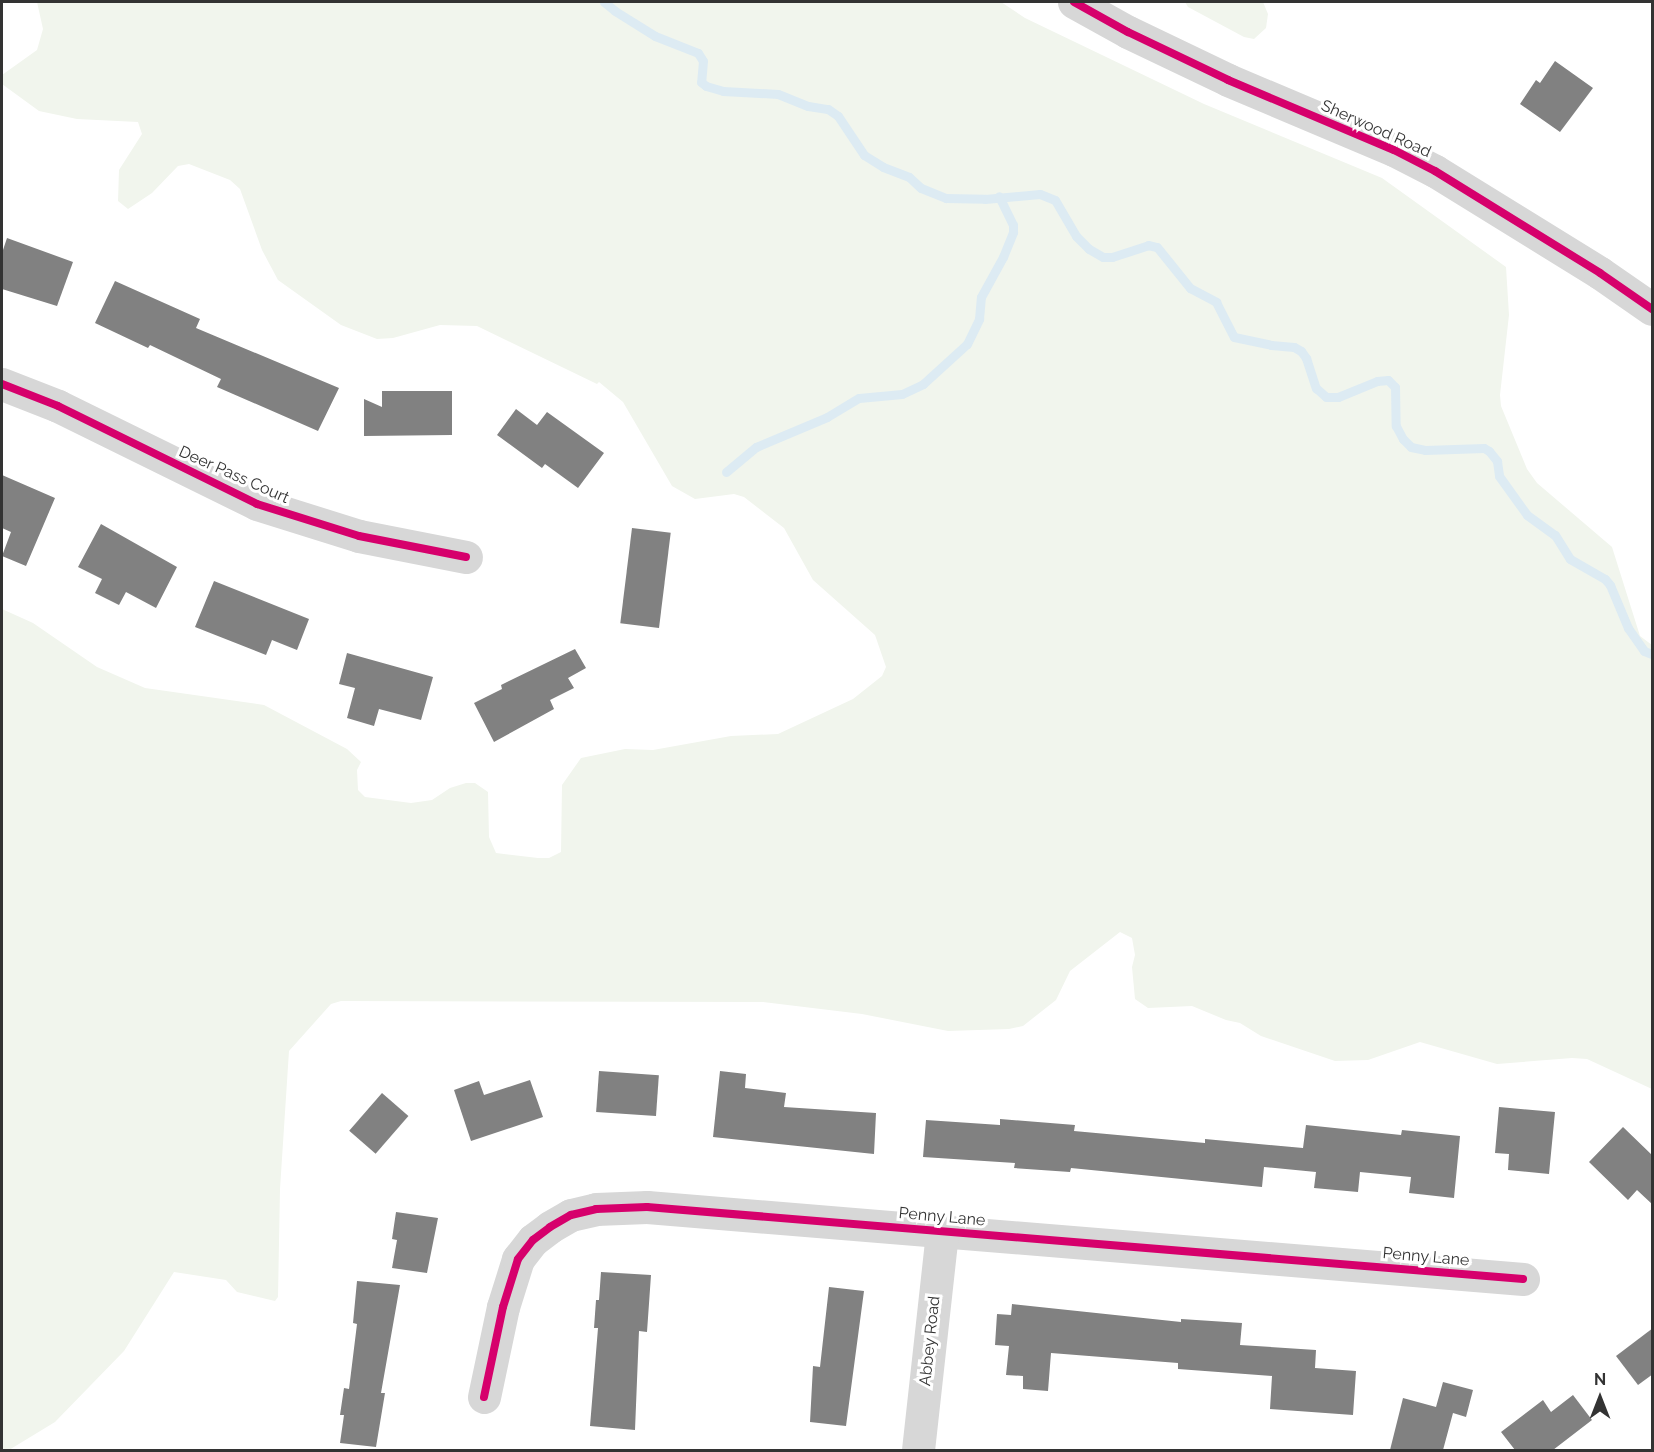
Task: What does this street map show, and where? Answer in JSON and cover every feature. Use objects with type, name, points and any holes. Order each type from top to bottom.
[{"type":"street","name":"Sherwood Road","points":[[1074,2],[1128,32],[1228,80],[1394,150],[1435,171],[1600,273],[1653,309]]},
{"type":"street","name":"Deer Pass Court","points":[[2,384],[58,406],[257,504],[359,536],[466,557]]},
{"type":"street","name":"Penny Lane","points":[[484,1397],[503,1307],[518,1259],[533,1240],[571,1215],[596,1209],[646,1207],[1523,1279]]},
{"type":"street","name":"Abbey Road","points":[[918,1450],[942,1231]]},
{"type":"shaded area","points":[[37,2],[1001,2],[1025,18],[1204,104],[1382,178],[1506,267],[1509,315],[1500,395],[1501,406],[1527,469],[1537,483],[1612,547],[1640,636],[1652,645],[1652,1089],[1587,1059],[1572,1058],[1497,1064],[1420,1042],[1368,1060],[1335,1061],[1261,1036],[1240,1023],[1226,1020],[1192,1006],[1148,1008],[1135,999],[1132,967],[1135,955],[1132,938],[1120,932],[1070,971],[1056,1000],[1023,1026],[1009,1029],[948,1031],[862,1014],[763,1002],[341,1001],[331,1004],[289,1051],[280,1189],[278,1297],[275,1301],[237,1292],[226,1280],[174,1272],[124,1351],[55,1422],[9,1450],[2,1450],[2,609],[33,623],[97,667],[145,688],[264,705],[347,749],[361,762],[357,770],[358,790],[365,797],[411,803],[432,800],[450,788],[475,783],[488,792],[489,837],[496,853],[538,858],[549,858],[561,852],[562,785],[581,758],[625,749],[653,750],[731,736],[778,734],[853,699],[882,676],[886,667],[875,635],[813,580],[784,528],[744,497],[734,494],[695,499],[672,486],[623,402],[599,382],[597,384],[477,326],[440,325],[393,338],[377,339],[341,325],[278,280],[262,250],[240,189],[230,180],[189,164],[178,166],[152,193],[128,209],[118,201],[119,170],[142,134],[138,122],[77,119],[39,111],[2,84],[2,75],[37,50],[43,29]]},
{"type":"shaded area","points":[[1185,2],[1263,2],[1268,14],[1266,28],[1254,39],[1244,37],[1188,7]]},
{"type":"building","points":[[1555,61],[1593,88],[1560,132],[1520,104],[1536,80],[1540,83]]},
{"type":"building","points":[[7,238],[73,262],[57,306],[2,289],[2,253]]},
{"type":"building","points":[[115,281],[200,319],[196,328],[339,388],[318,431],[217,387],[221,379],[150,345],[148,348],[95,323]]},
{"type":"building","points":[[382,391],[452,391],[452,435],[364,436],[364,399],[382,407]]},
{"type":"building","points":[[516,409],[537,425],[547,412],[604,453],[578,488],[545,464],[542,468],[497,435]]},
{"type":"building","points":[[2,475],[55,498],[26,566],[2,556],[11,532],[2,528]]},
{"type":"building","points":[[101,524],[177,567],[156,608],[126,592],[119,605],[95,593],[102,579],[78,567]]},
{"type":"building","points":[[632,528],[671,533],[659,628],[620,623]]},
{"type":"building","points":[[214,581],[309,619],[297,650],[272,640],[266,655],[195,627]]},
{"type":"building","points":[[575,649],[586,668],[568,678],[574,688],[550,700],[554,709],[494,742],[474,703],[502,689],[501,685]]},
{"type":"building","points":[[347,653],[433,677],[421,720],[379,709],[374,726],[347,718],[355,688],[339,684]]},
{"type":"building","points":[[599,1071],[659,1075],[656,1116],[596,1112]]},
{"type":"building","points":[[720,1071],[746,1074],[745,1088],[786,1093],[784,1107],[876,1113],[874,1154],[713,1137]]},
{"type":"building","points":[[530,1080],[543,1117],[471,1141],[454,1090],[479,1081],[484,1095]]},
{"type":"building","points":[[382,1093],[408,1116],[376,1154],[349,1131]]},
{"type":"building","points":[[1499,1107],[1555,1112],[1549,1174],[1508,1170],[1509,1154],[1495,1153]]},
{"type":"building","points":[[1000,1119],[1075,1125],[1074,1131],[1205,1143],[1205,1139],[1303,1148],[1306,1125],[1401,1135],[1402,1130],[1460,1136],[1454,1198],[1409,1193],[1411,1177],[1360,1172],[1358,1192],[1314,1188],[1316,1172],[1264,1167],[1262,1187],[1071,1168],[1070,1172],[1014,1168],[1015,1163],[923,1157],[926,1120],[1000,1125]]},
{"type":"building","points":[[1623,1127],[1653,1156],[1653,1205],[1637,1190],[1628,1200],[1589,1162]]},
{"type":"building","points":[[396,1212],[438,1218],[427,1273],[392,1268],[397,1240],[392,1239]]},
{"type":"building","points":[[601,1272],[651,1275],[647,1332],[639,1331],[635,1430],[590,1426],[598,1328],[594,1328],[596,1300],[599,1300]]},
{"type":"building","points":[[357,1281],[400,1285],[381,1393],[385,1393],[376,1447],[340,1443],[344,1415],[340,1415],[344,1388],[349,1389],[357,1324],[353,1323]]},
{"type":"building","points":[[829,1287],[864,1291],[846,1426],[810,1422],[813,1366],[820,1367]]},
{"type":"building","points":[[1012,1304],[1181,1322],[1181,1319],[1242,1323],[1240,1345],[1316,1350],[1315,1368],[1356,1371],[1353,1415],[1270,1409],[1272,1376],[1178,1369],[1178,1363],[1051,1353],[1048,1391],[1023,1389],[1023,1376],[1006,1375],[1009,1346],[995,1345],[997,1314],[1011,1315]]},
{"type":"building","points":[[1653,1328],[1653,1374],[1638,1385],[1616,1356]]},
{"type":"building","points":[[1443,1382],[1473,1390],[1466,1417],[1453,1413],[1443,1450],[1390,1450],[1403,1398],[1436,1407]]},
{"type":"building","points":[[1573,1395],[1592,1420],[1553,1450],[1515,1450],[1501,1432],[1543,1400],[1551,1412]]},
{"type":"waterway","points":[[604,2],[655,36],[698,53],[703,61],[701,82],[706,86],[723,91],[778,94],[808,106],[828,109],[838,116],[864,155],[883,167],[909,177],[921,188],[946,198],[985,199],[1040,194],[1055,200],[1076,236],[1089,249],[1103,257],[1112,257],[1148,245],[1157,247],[1190,288],[1216,302],[1234,337],[1271,345],[1294,347],[1301,351],[1306,358],[1316,388],[1326,397],[1338,397],[1377,381],[1388,380],[1395,387],[1396,426],[1403,439],[1411,447],[1425,450],[1484,448],[1489,451],[1497,461],[1499,476],[1527,515],[1555,535],[1570,559],[1605,579],[1610,585],[1628,628],[1644,651],[1652,654]]},
{"type":"waterway","points":[[726,472],[756,447],[827,417],[859,398],[902,394],[923,384],[967,344],[979,319],[981,297],[1003,257],[1013,232],[1013,225],[999,196]]},
{"type":"cycle path","points":[[1074,2],[1128,32],[1228,80],[1394,150],[1435,171],[1600,273],[1652,309]]},
{"type":"cycle path","points":[[2,384],[58,406],[257,504],[359,536],[466,557]]},
{"type":"cycle path","points":[[484,1397],[503,1307],[518,1259],[533,1240],[550,1227],[571,1215],[596,1209],[647,1207],[1523,1279]]}]
